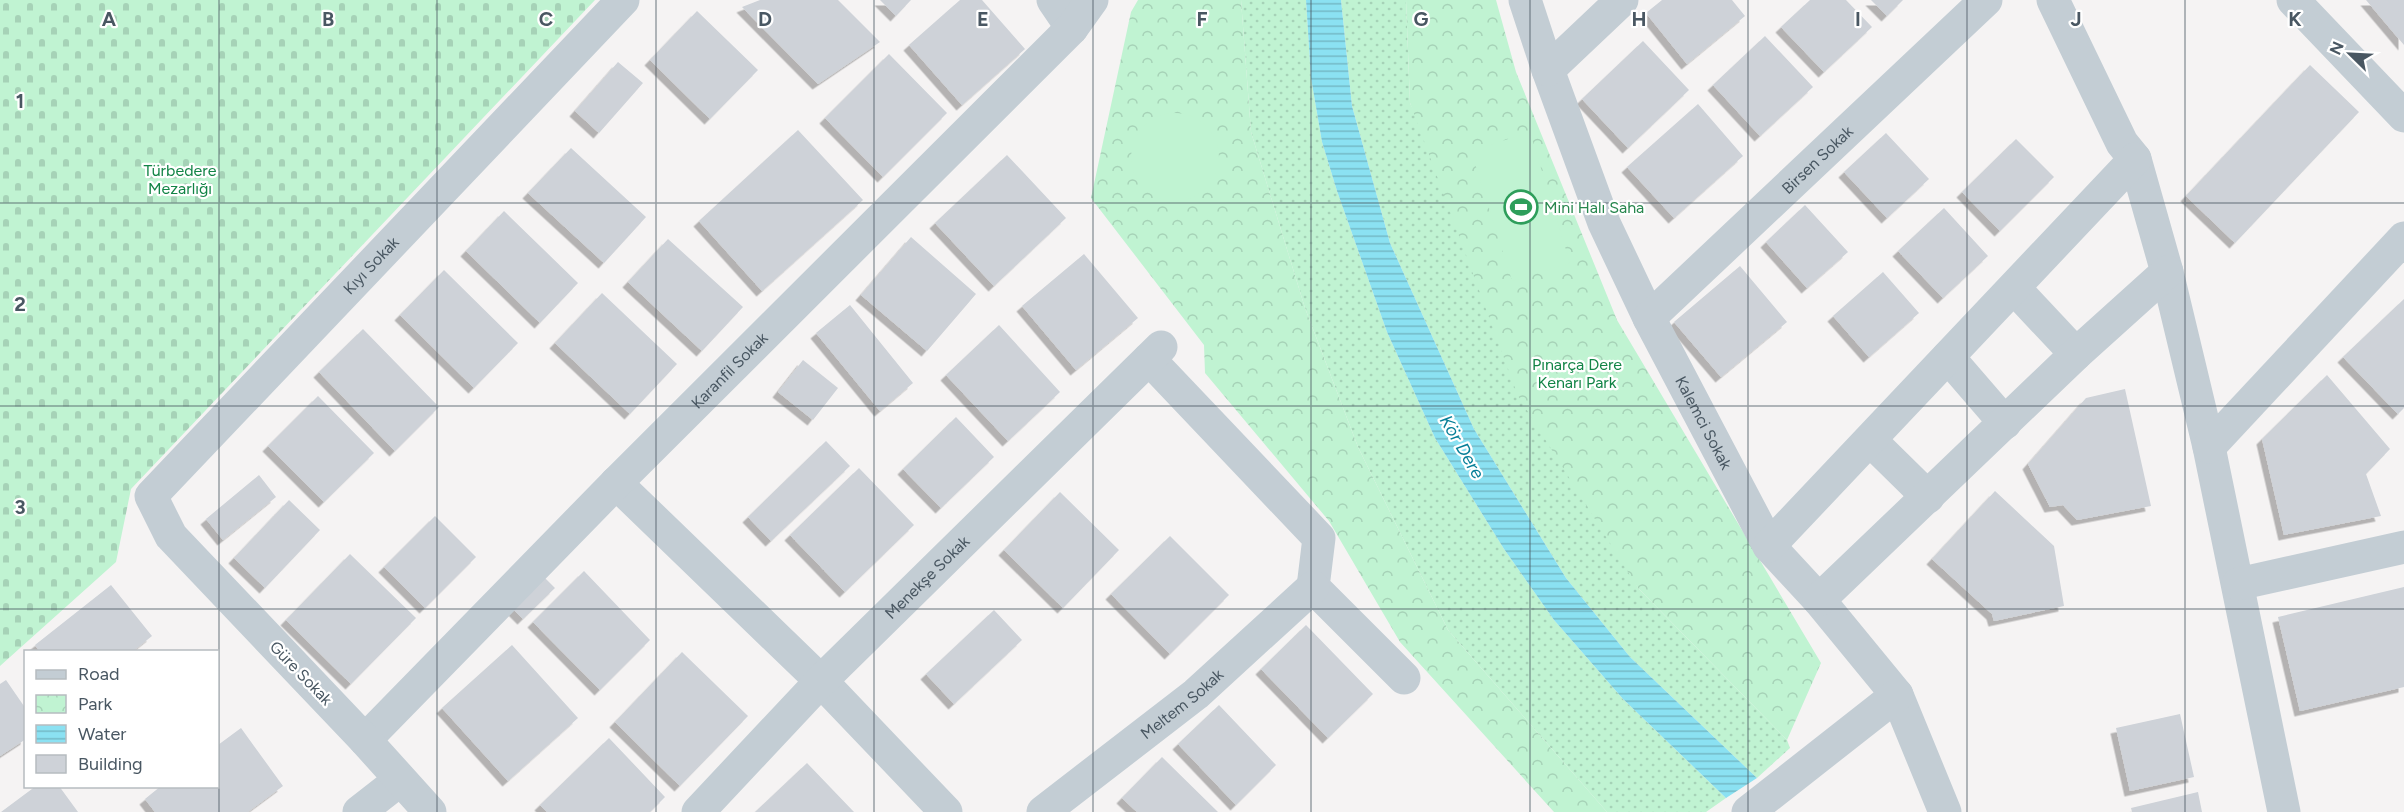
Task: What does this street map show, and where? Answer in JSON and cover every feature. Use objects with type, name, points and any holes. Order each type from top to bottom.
[{"type":"street","name":"Kıyı Sokak","points":[[171,536],[151,496],[623,0]]},
{"type":"street","points":[[1053,0],[1072,28]]},
{"type":"street","name":"Karanfil Sokak","points":[[365,741],[616,483],[1072,28],[1092,0]]},
{"type":"street","name":"Kalemci Sokak","points":[[1525,0],[1604,223],[1649,318],[1769,546],[1819,600],[1897,695],[1945,812]]},
{"type":"street","points":[[1548,70],[1623,0]]},
{"type":"street","name":"Birsen Sokak","points":[[1649,318],[1986,0]]},
{"type":"street","points":[[2054,0],[2122,143],[2135,159],[2167,272],[2209,447],[2284,812]]},
{"type":"street","points":[[2293,0],[2404,116]]},
{"type":"street","points":[[1769,546],[2135,159]]},
{"type":"street","points":[[2209,447],[2404,238]]},
{"type":"street","points":[[1819,600],[2076,354],[2167,272]]},
{"type":"street","points":[[2014,288],[2076,354]]},
{"type":"street","name":"Menekşe Sokak","points":[[698,812],[821,681],[1155,353],[1319,538],[1313,588]]},
{"type":"street","points":[[1948,357],[2005,423]]},
{"type":"street","points":[[1870,440],[1928,497]]},
{"type":"street","points":[[616,483],[821,681],[946,812]]},
{"type":"street","name":"Güre Sokak","points":[[171,536],[430,812]]},
{"type":"street","points":[[2238,584],[2404,547]]},
{"type":"street","points":[[1313,588],[1404,678]]},
{"type":"street","name":"Meltem Sokak","points":[[1043,812],[1196,694],[1313,588]]},
{"type":"street","points":[[1748,812],[1897,695]]},
{"type":"street","points":[[359,812],[400,780]]},
{"type":"green space","name":"Türbedere Mezarlığı","points":[[0,0],[595,0],[131,489],[116,562],[0,666]]},
{"type":"green space","points":[[1138,0],[1241,0],[1251,132],[1305,308],[1358,447],[1448,630],[1607,812],[1554,812],[1400,642],[1329,521],[1205,373],[1204,345],[1091,198],[1131,12]]},
{"type":"green space","points":[[1241,0],[1306,0],[1311,78],[1322,142],[1387,332],[1435,438],[1504,549],[1554,620],[1623,699],[1726,798],[1706,812],[1607,812],[1448,630],[1358,447],[1305,308],[1251,132]]},
{"type":"green space","points":[[1341,0],[1406,0],[1410,103],[1638,588],[1787,740],[1790,748],[1757,778],[1630,657],[1566,578],[1474,429],[1390,243],[1352,106]]},
{"type":"green space","name":"Pınarça Dere Kenarı Park","points":[[1406,0],[1496,0],[1516,72],[1617,320],[1821,663],[1787,740],[1638,588],[1518,396],[1410,103]]},
{"type":"green space","points":[[1175,113],[1192,117],[1206,126],[1215,140],[1219,157],[1215,174],[1206,188],[1192,197],[1175,201],[1158,197],[1144,188],[1135,174],[1131,157],[1135,140],[1144,126],[1158,117]]},
{"type":"green space","name":"Mini Halı Saha","points":[[1530,132],[1570,263],[1512,281],[1471,151]]},
{"type":"water","name":"Kör Dere","points":[[1306,0],[1341,0],[1352,106],[1390,243],[1474,429],[1566,578],[1630,657],[1757,778],[1726,798],[1623,699],[1554,620],[1504,549],[1435,438],[1387,332],[1322,142],[1311,78]]},
{"type":"building","points":[[760,0],[838,0],[880,42],[818,84],[742,7]]},
{"type":"building","points":[[880,0],[911,0],[896,16]]},
{"type":"building","points":[[960,0],[982,0],[1025,49],[962,105],[909,45]]},
{"type":"building","points":[[1662,0],[1732,0],[1745,16],[1687,64],[1646,13]]},
{"type":"building","points":[[1810,0],[1846,0],[1872,27],[1824,72],[1781,27]]},
{"type":"building","points":[[1871,0],[1903,0],[1887,16]]},
{"type":"building","points":[[2366,0],[2404,0],[2404,45]]},
{"type":"building","points":[[697,11],[758,70],[710,119],[650,60]]},
{"type":"building","points":[[1765,36],[1813,87],[1760,136],[1713,85]]},
{"type":"building","points":[[1643,41],[1689,90],[1628,148],[1582,99]]},
{"type":"building","points":[[889,54],[947,113],[883,177],[825,118]]},
{"type":"building","points":[[618,62],[643,83],[599,133],[575,111]]},
{"type":"building","points":[[2310,65],[2359,112],[2235,243],[2186,196]]},
{"type":"building","points":[[1698,104],[1743,156],[1674,218],[1627,167]]},
{"type":"building","points":[[798,130],[863,200],[762,291],[699,221]]},
{"type":"building","points":[[1886,133],[1929,179],[1887,218],[1844,172]]},
{"type":"building","points":[[2016,139],[2054,177],[2000,231],[1962,192]]},
{"type":"building","points":[[571,148],[646,217],[604,263],[528,193]]},
{"type":"building","points":[[1007,155],[1066,218],[994,286],[935,223]]},
{"type":"building","points":[[1805,205],[1848,252],[1807,288],[1766,242]]},
{"type":"building","points":[[1944,208],[1988,256],[1943,298],[1898,251]]},
{"type":"building","points":[[504,211],[578,283],[540,323],[466,251]]},
{"type":"building","points":[[911,237],[976,294],[927,351],[861,295]]},
{"type":"building","points":[[668,239],[743,307],[702,351],[628,282]]},
{"type":"building","points":[[1084,254],[1138,318],[1076,370],[1022,306]]},
{"type":"building","points":[[1740,266],[1787,322],[1721,377],[1674,322]]},
{"type":"building","points":[[444,270],[518,343],[474,388],[400,315]]},
{"type":"building","points":[[1883,272],[1919,313],[1869,357],[1833,316]]},
{"type":"building","points":[[602,293],[677,364],[630,414],[555,343]]},
{"type":"building","points":[[2404,299],[2404,408],[2398,414],[2343,357]]},
{"type":"building","points":[[850,305],[913,383],[880,411],[816,333]]},
{"type":"building","points":[[999,325],[1060,392],[1008,441],[946,375]]},
{"type":"building","points":[[363,329],[439,407],[395,451],[319,372]]},
{"type":"building","points":[[803,360],[838,388],[813,420],[778,392]]},
{"type":"building","points":[[2327,375],[2390,449],[2366,474],[2381,516],[2284,535],[2262,439]]},
{"type":"building","points":[[2125,389],[2151,506],[2077,520],[2063,505],[2050,507],[2028,464],[2086,398]]},
{"type":"building","points":[[318,396],[374,453],[324,502],[268,446]]},
{"type":"building","points":[[956,417],[994,457],[941,508],[903,469]]},
{"type":"building","points":[[826,441],[850,466],[771,541],[748,517]]},
{"type":"building","points":[[859,468],[914,525],[845,592],[790,535]]},
{"type":"building","points":[[259,475],[276,497],[223,540],[206,519]]},
{"type":"building","points":[[1995,491],[2054,546],[2064,606],[1994,621],[1992,614],[1932,559]]},
{"type":"building","points":[[1060,492],[1119,550],[1063,608],[1004,550]]},
{"type":"building","points":[[289,500],[320,530],[265,588],[234,558]]},
{"type":"building","points":[[435,516],[476,557],[425,608],[384,567]]},
{"type":"building","points":[[1170,536],[1229,595],[1170,654],[1111,594]]},
{"type":"building","points":[[350,554],[416,618],[351,684],[286,620]]},
{"type":"building","points":[[584,571],[650,640],[600,690],[533,622]]},
{"type":"building","points":[[543,576],[555,588],[523,619],[511,607]]},
{"type":"building","points":[[111,585],[152,636],[134,650],[39,650],[35,645]]},
{"type":"building","points":[[2404,587],[2404,687],[2300,711],[2278,617]]},
{"type":"building","points":[[994,610],[1022,640],[954,704],[926,674]]},
{"type":"building","points":[[1306,625],[1373,694],[1328,738],[1261,669]]},
{"type":"building","points":[[512,645],[578,718],[508,781],[442,708]]},
{"type":"building","points":[[682,652],[748,716],[680,786],[615,722]]},
{"type":"building","points":[[6,680],[24,706],[24,740],[0,756],[0,684]]},
{"type":"building","points":[[1219,705],[1276,765],[1236,805],[1178,744]]},
{"type":"building","points":[[2180,714],[2194,777],[2130,791],[2116,728]]},
{"type":"building","points":[[241,728],[283,786],[248,812],[155,812],[145,799],[159,788],[219,788],[219,744]]},
{"type":"building","points":[[609,738],[665,797],[650,812],[547,812],[540,805]]},
{"type":"building","points":[[1162,757],[1218,812],[1137,812],[1122,798]]},
{"type":"building","points":[[807,763],[854,812],[755,812]]},
{"type":"building","points":[[33,788],[60,788],[78,812],[1,812]]},
{"type":"building","points":[[2198,792],[2202,812],[2132,812],[2131,808]]},
{"type":"place","name":"Mini Halı Saha","points":[[1521,207]]}]
